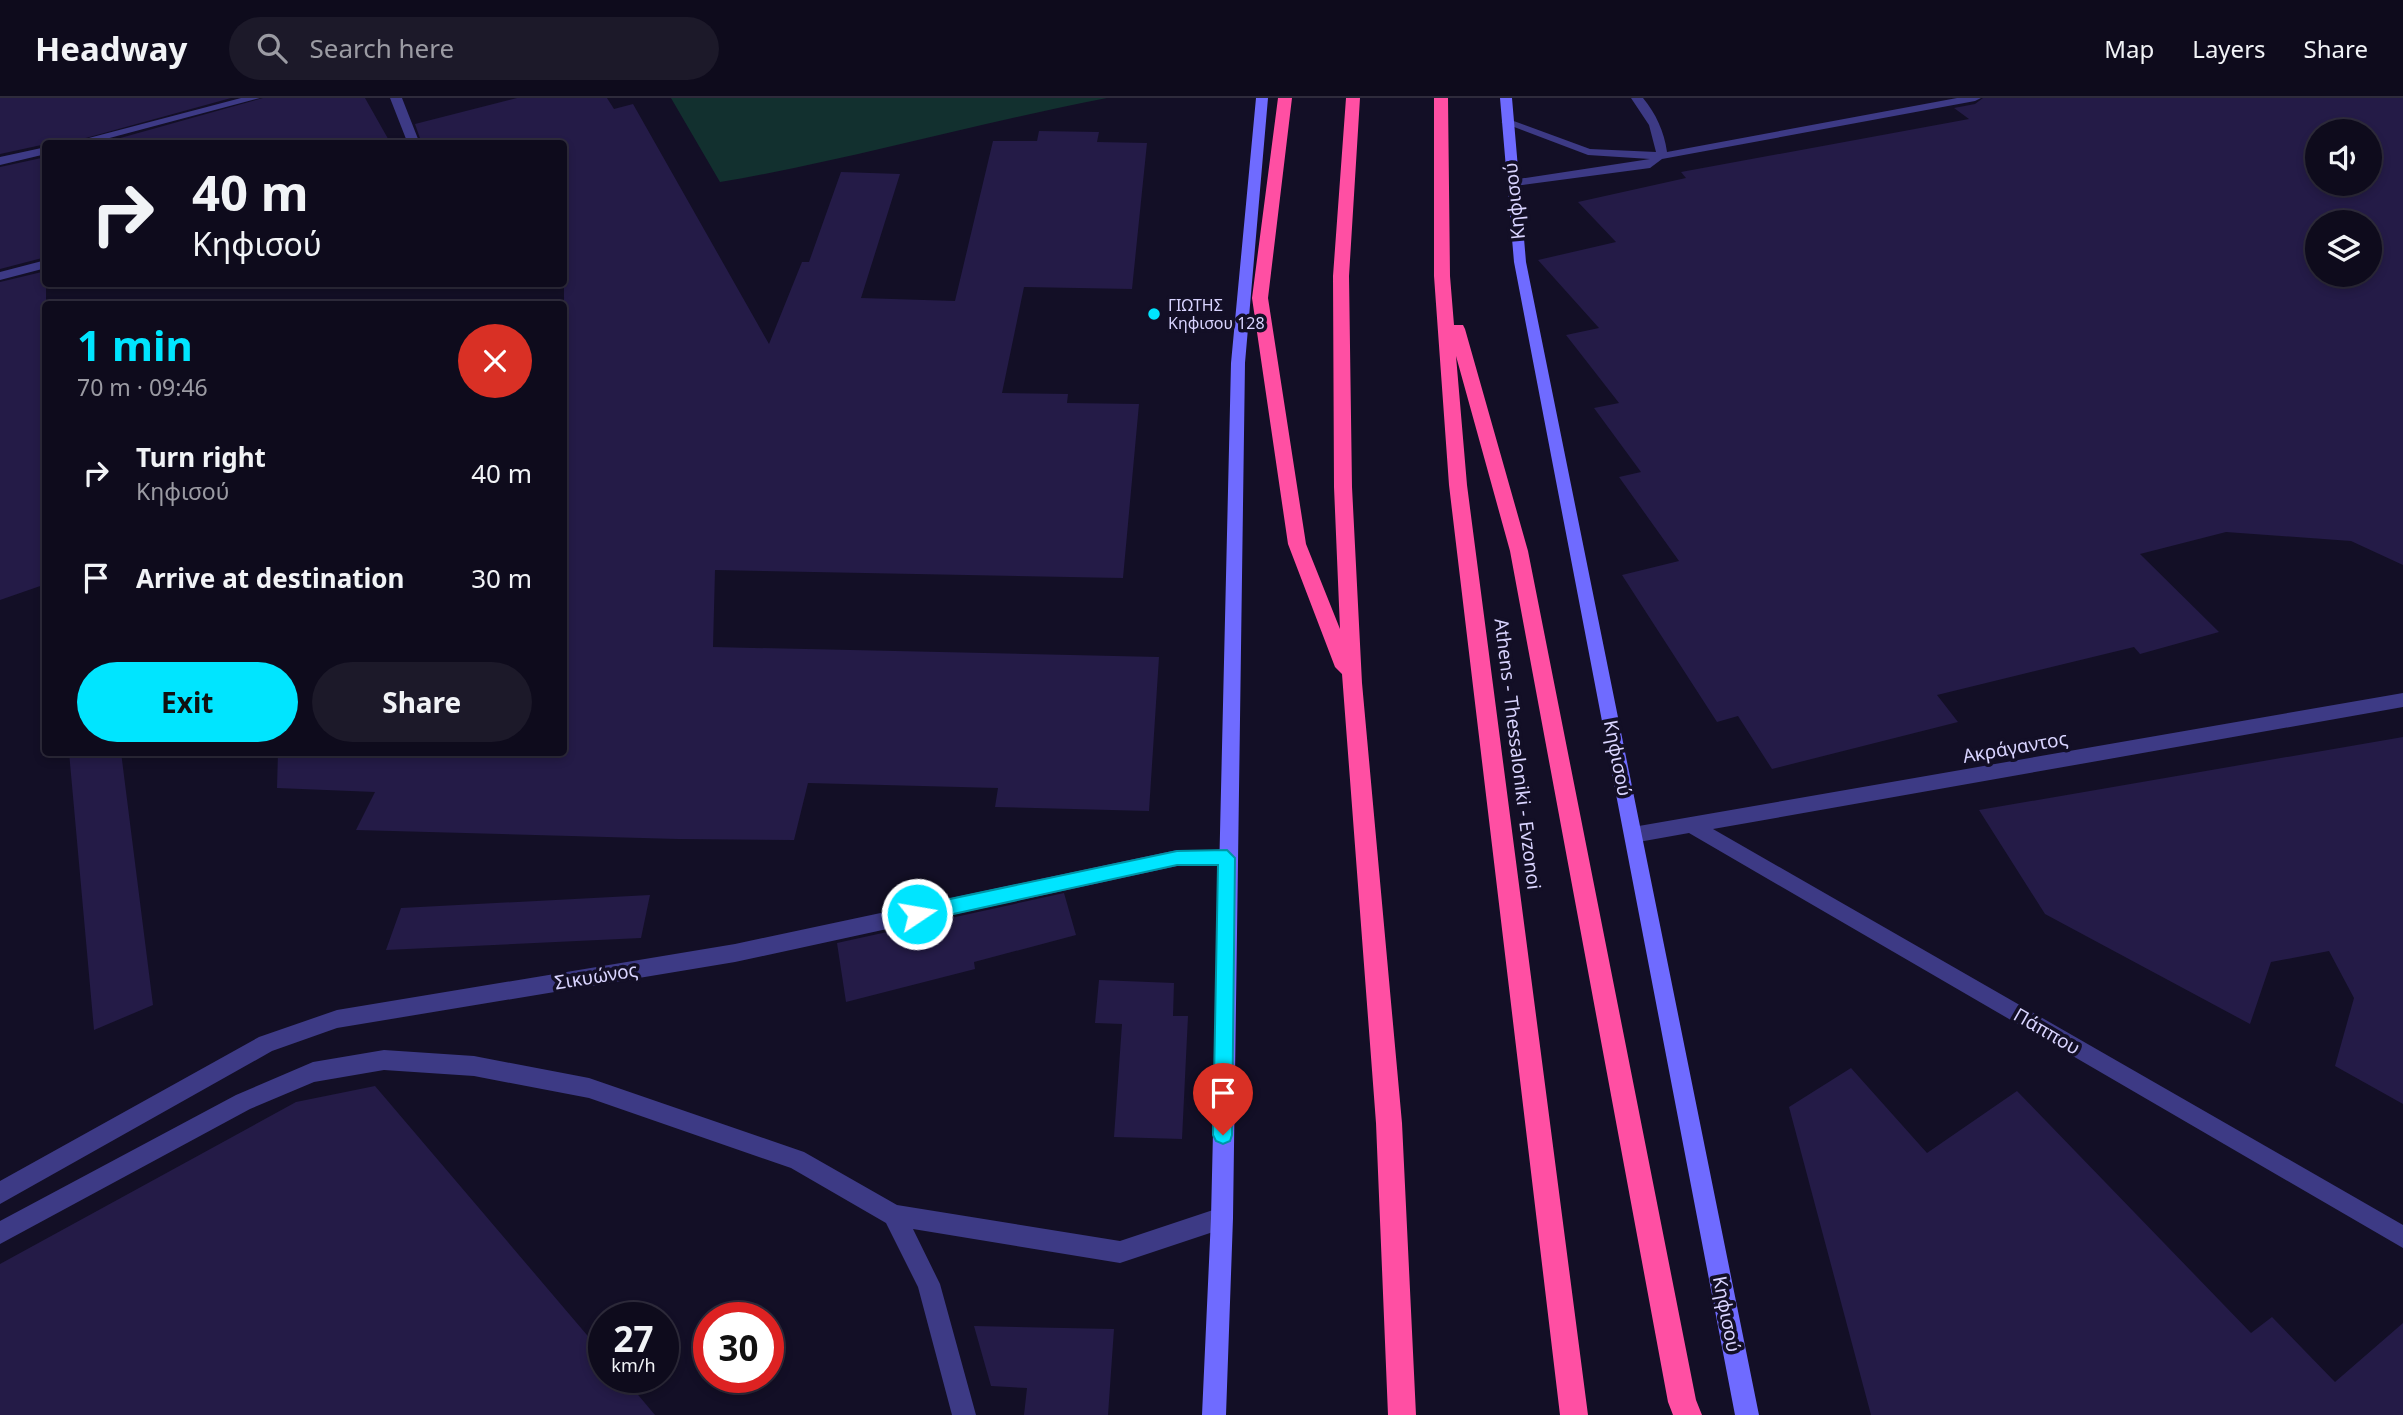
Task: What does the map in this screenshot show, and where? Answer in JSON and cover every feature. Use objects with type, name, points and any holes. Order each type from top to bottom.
[{"type":"highway","points":[[1285,98],[1260,298],[1297,544],[1352,683]]},
{"type":"highway","points":[[1353,98],[1342,276],[1343,487],[1352,683],[1389,1123],[1402,1415]]},
{"type":"highway","name":"Athens - Thessaloniki - Evzonoi","points":[[1441,98],[1442,276],[1460,497],[1574,1415]]},
{"type":"highway","points":[[1442,276],[1519,551],[1682,1402],[1688,1415]]},
{"type":"main road","points":[[1214,1415],[1222,1218],[1238,363],[1262,98]]},
{"type":"main road","name":"Κηφισού","points":[[1506,98],[1520,262],[1747,1415]]},
{"type":"street","points":[[87,140],[254,98]]},
{"type":"street","points":[[396,98],[412,140]]},
{"type":"street","points":[[1637,98],[1653,116],[1661,138],[1662,156]]},
{"type":"street","points":[[1507,122],[1588,152],[1662,156],[1975,98]]},
{"type":"street","points":[[0,161],[42,151]]},
{"type":"street","points":[[1512,184],[1650,164],[1662,156]]},
{"type":"street","points":[[0,276],[42,265]]},
{"type":"street","name":"Ακράγαντος","points":[[1633,835],[2403,700]]},
{"type":"street","name":"Πάππου","points":[[1690,825],[2403,1237]]},
{"type":"street","name":"Σικυώνος","points":[[0,1193],[266,1044],[337,1018],[735,953],[1177,858],[1227,858]]},
{"type":"street","points":[[0,1233],[243,1102],[313,1072],[384,1060],[474,1066],[589,1088],[796,1159],[894,1215],[1120,1252],[1222,1218]]},
{"type":"street","points":[[894,1215],[929,1284],[964,1415]]},
{"type":"green space","points":[[671,98],[1107,98],[720,182]]},
{"type":"building","points":[[0,98],[231,98],[79,140],[42,140],[42,145],[0,154]]},
{"type":"building","points":[[263,98],[365,98],[389,140],[113,140]]},
{"type":"building","points":[[517,98],[607,98],[614,109],[633,104],[769,344],[802,262],[809,262],[841,172],[900,174],[861,298],[955,301],[993,141],[1037,141],[1039,131],[1099,132],[1097,142],[1147,143],[1132,289],[1024,287],[1002,393],[1068,394],[1067,403],[1139,404],[1123,578],[715,570],[713,647],[1159,657],[1149,811],[995,807],[998,788],[808,783],[794,840],[678,839],[356,830],[375,792],[277,788],[278,756],[567,756],[567,301],[564,301],[564,287],[567,287],[567,140],[421,140],[415,124]]},
{"type":"building","points":[[1983,98],[2403,98],[2403,565],[2351,541],[2226,532],[2140,554],[2219,632],[2140,654],[2134,647],[1937,695],[1958,722],[1772,769],[1738,716],[1717,722],[1622,575],[1679,561],[1619,477],[1641,472],[1594,408],[1619,403],[1566,335],[1599,328],[1538,260],[1616,242],[1578,202],[1686,178],[1681,172],[1969,119],[1954,108],[1975,104]]},
{"type":"building","points":[[42,158],[42,258],[0,269],[0,167]]},
{"type":"building","points":[[42,272],[46,301],[42,301],[42,585],[0,600],[0,282]]},
{"type":"building","points":[[2403,737],[2403,1104],[2335,1066],[2354,998],[2329,951],[2271,962],[2250,1024],[2045,914],[1979,810]]},
{"type":"building","points":[[69,756],[122,756],[153,1005],[94,1030]]},
{"type":"building","points":[[1064,893],[1076,935],[974,962],[975,969],[846,1002],[837,943]]},
{"type":"building","points":[[650,895],[641,938],[386,950],[401,908]]},
{"type":"building","points":[[1099,980],[1174,983],[1173,1016],[1188,1016],[1182,1139],[1114,1137],[1122,1024],[1095,1023]]},
{"type":"building","points":[[1851,1068],[1927,1153],[2017,1091],[2251,1333],[2272,1317],[2335,1382],[2403,1323],[2403,1415],[1871,1415],[1789,1107]]},
{"type":"building","points":[[375,1086],[588,1336],[588,1393],[636,1393],[655,1415],[0,1415],[0,1264],[296,1102]]},
{"type":"building","points":[[974,1326],[1114,1329],[1108,1415],[1024,1415],[1027,1388],[991,1386]]},
{"type":"place","name":"ΓΙΩΤΗΣ Κηφισου 128","points":[[1154,314]]},
{"type":"route","points":[[917,914],[1177,858],[1227,858],[1223,1135]]}]
